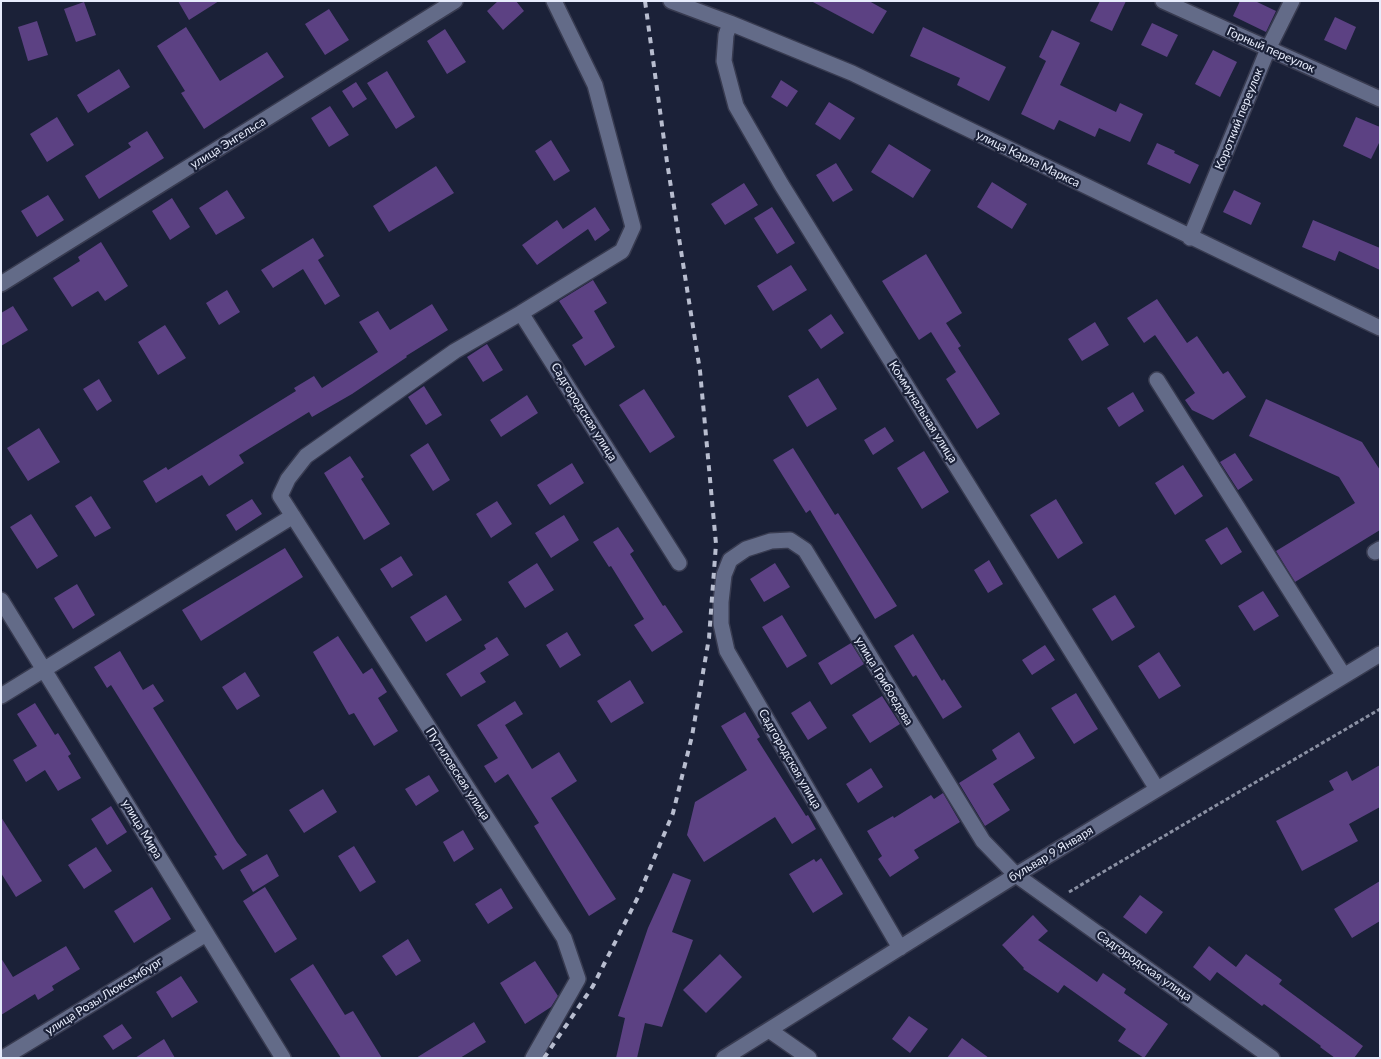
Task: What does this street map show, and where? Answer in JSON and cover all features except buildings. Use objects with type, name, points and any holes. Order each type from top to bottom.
[{"type":"street","name":"улица Энгельса","points":[[1,284],[455,1]]},
{"type":"street","points":[[521,313],[622,250],[633,227],[596,85],[554,1]]},
{"type":"street","name":"улица Карла Маркса","points":[[672,1],[852,73],[1190,238],[1380,328]]},
{"type":"street","name":"Горный переулок","points":[[1163,1],[1380,99]]},
{"type":"street","name":"Короткий переулок","points":[[1190,238],[1268,49],[1292,1]]},
{"type":"street","name":"Коммунальная улица","points":[[730,23],[726,35],[724,61],[736,106],[781,184],[1157,789]]},
{"type":"street","name":"Путиловская улица","points":[[521,313],[455,351],[306,456],[288,479],[280,496],[564,938],[578,979],[533,1058]]},
{"type":"street","name":"Садгородская улица","points":[[521,313],[679,563]]},
{"type":"street","points":[[1157,380],[1344,676]]},
{"type":"street","points":[[1,696],[293,516]]},
{"type":"street","name":"улица Грибоедова","points":[[730,560],[746,548],[770,541],[790,540],[805,550],[983,841],[1016,875]]},
{"type":"street","name":"Садгородская улица","points":[[730,560],[724,575],[720,602],[721,624],[726,651],[900,948]]},
{"type":"street","name":"улица Мира","points":[[1,600],[283,1058]]},
{"type":"street","name":"бульвар 9 Января","points":[[724,1058],[1016,875],[1380,654]]},
{"type":"street","name":"Садгородская улица","points":[[1016,875],[1272,1058]]},
{"type":"street","name":"улица Розы Люксембург","points":[[3,1058],[206,934]]},
{"type":"street","points":[[769,1030],[809,1058]]},
{"type":"path","points":[[1053,901],[1380,709]]},
{"type":"railway","points":[[544,1058],[593,986],[638,897],[673,813],[692,736],[709,638],[716,544],[700,371],[667,162],[645,1]]}]
